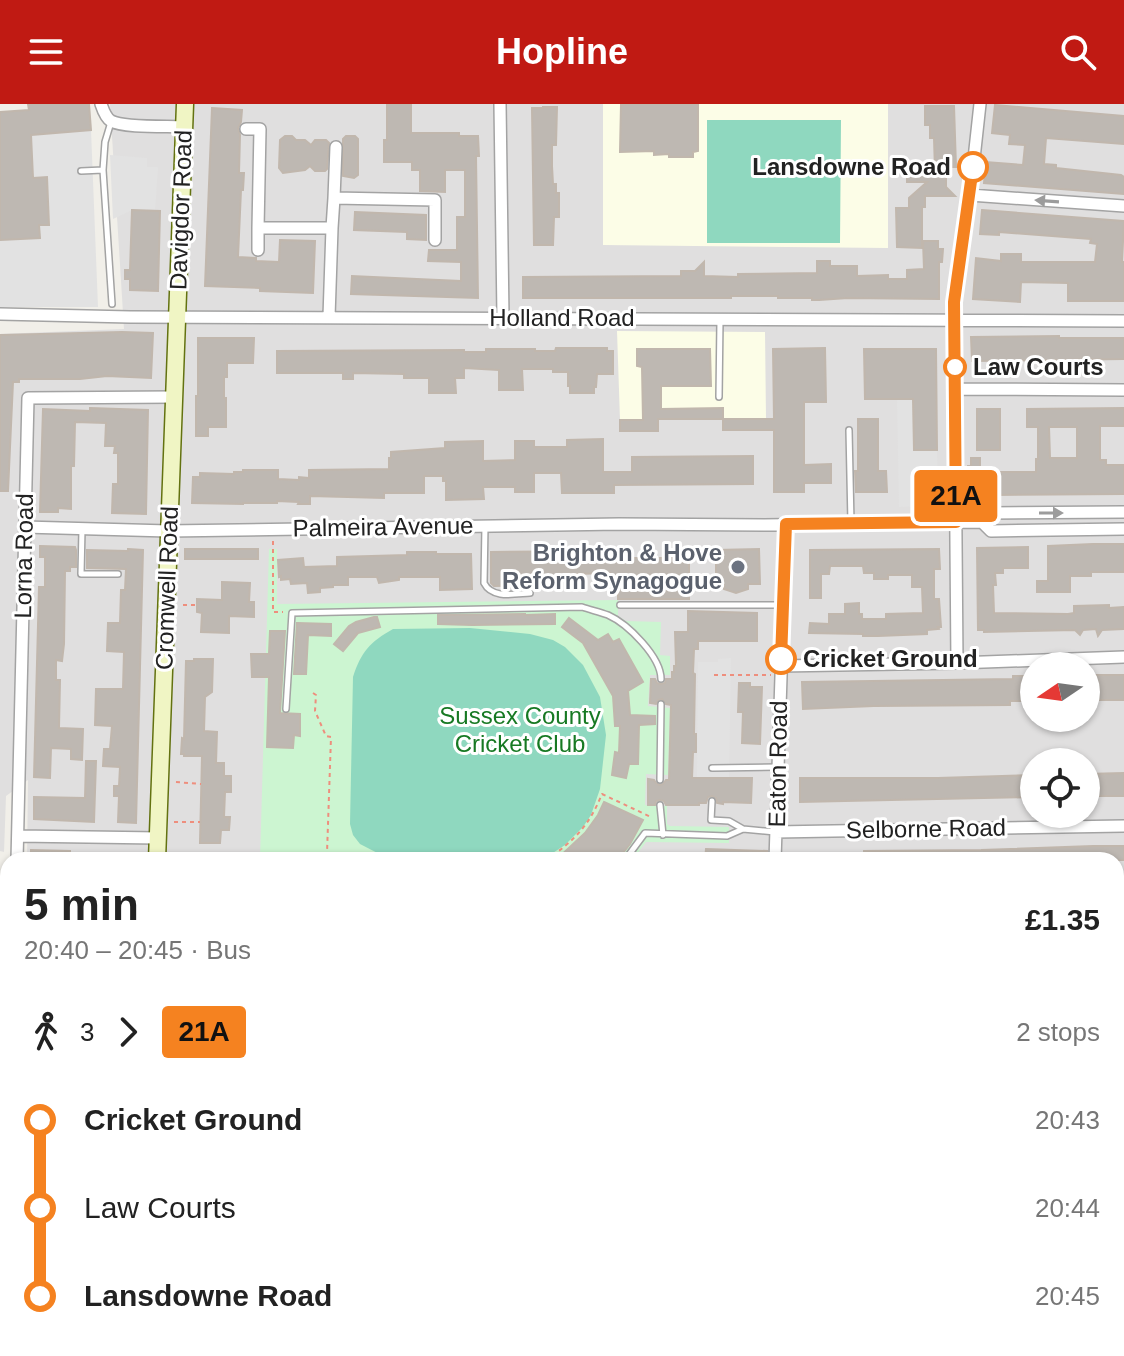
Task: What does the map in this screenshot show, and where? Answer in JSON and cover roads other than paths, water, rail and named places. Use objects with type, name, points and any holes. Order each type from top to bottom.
[{"type":"main road","name":"Davigdor Road","points":[[177,316],[185,104]]},
{"type":"main road","name":"Cromwell Road","points":[[157,852],[177,316]]},
{"type":"street","points":[[101,104],[111,121],[130,125],[184,127]]},
{"type":"street","points":[[500,104],[503,317]]},
{"type":"street","points":[[957,663],[954,302],[980,104]]},
{"type":"street","points":[[246,129],[260,129],[258,250]]},
{"type":"street","points":[[329,317],[336,147]]},
{"type":"street","points":[[970,195],[1124,206]]},
{"type":"street","points":[[334,198],[435,200],[435,240]]},
{"type":"street","points":[[258,228],[332,228]]},
{"type":"street","name":"Holland Road","points":[[0,314],[1124,321]]},
{"type":"street","points":[[956,389],[1124,390]]},
{"type":"street","name":"Lorna Road","points":[[17,852],[28,398],[174,397]]},
{"type":"street","name":"Palmeira Avenue","points":[[982,522],[990,513],[1124,512]]},
{"type":"street","name":"Palmeira Avenue","points":[[24,527],[168,531],[485,525],[982,522],[991,531],[1124,529]]},
{"type":"street","name":"Eaton Road","points":[[775,852],[786,524]]},
{"type":"street","points":[[780,670],[1124,657]]},
{"type":"street","name":"Selborne Road","points":[[776,832],[1124,826]]},
{"type":"street","points":[[18,836],[158,838]]},
{"type":"lane","points":[[111,121],[105,142],[103,170],[112,304]]},
{"type":"lane","points":[[81,171],[103,170]]},
{"type":"lane","points":[[719,397],[720,319]]},
{"type":"lane","points":[[849,430],[851,524]]},
{"type":"lane","points":[[485,525],[484,583],[488,590],[493,593],[530,593]]},
{"type":"lane","points":[[82,528],[81,574],[118,574]]},
{"type":"lane","points":[[620,605],[784,605]]},
{"type":"lane","points":[[715,606],[716,615]]},
{"type":"lane","points":[[286,709],[292,613],[582,607],[611,616],[639,638],[661,668],[661,679]]},
{"type":"lane","points":[[660,780],[661,704]]},
{"type":"lane","points":[[712,768],[778,767]]},
{"type":"lane","points":[[712,801],[711,820],[729,821],[743,829],[776,832]]},
{"type":"lane","points":[[660,805],[663,835]]},
{"type":"lane","points":[[631,852],[645,833],[727,836],[743,829]]},
{"type":"place","name":"Lansdowne Road","points":[[973,167]]},
{"type":"place","name":"Law Courts","points":[[955,367]]},
{"type":"place","name":"Brighton & Hove Reform Synagogue","points":[[738,567]]},
{"type":"place","name":"Cricket Ground","points":[[781,659]]},
{"type":"park label","name":"Sussex County Cricket Club","points":[[520,730]]}]
